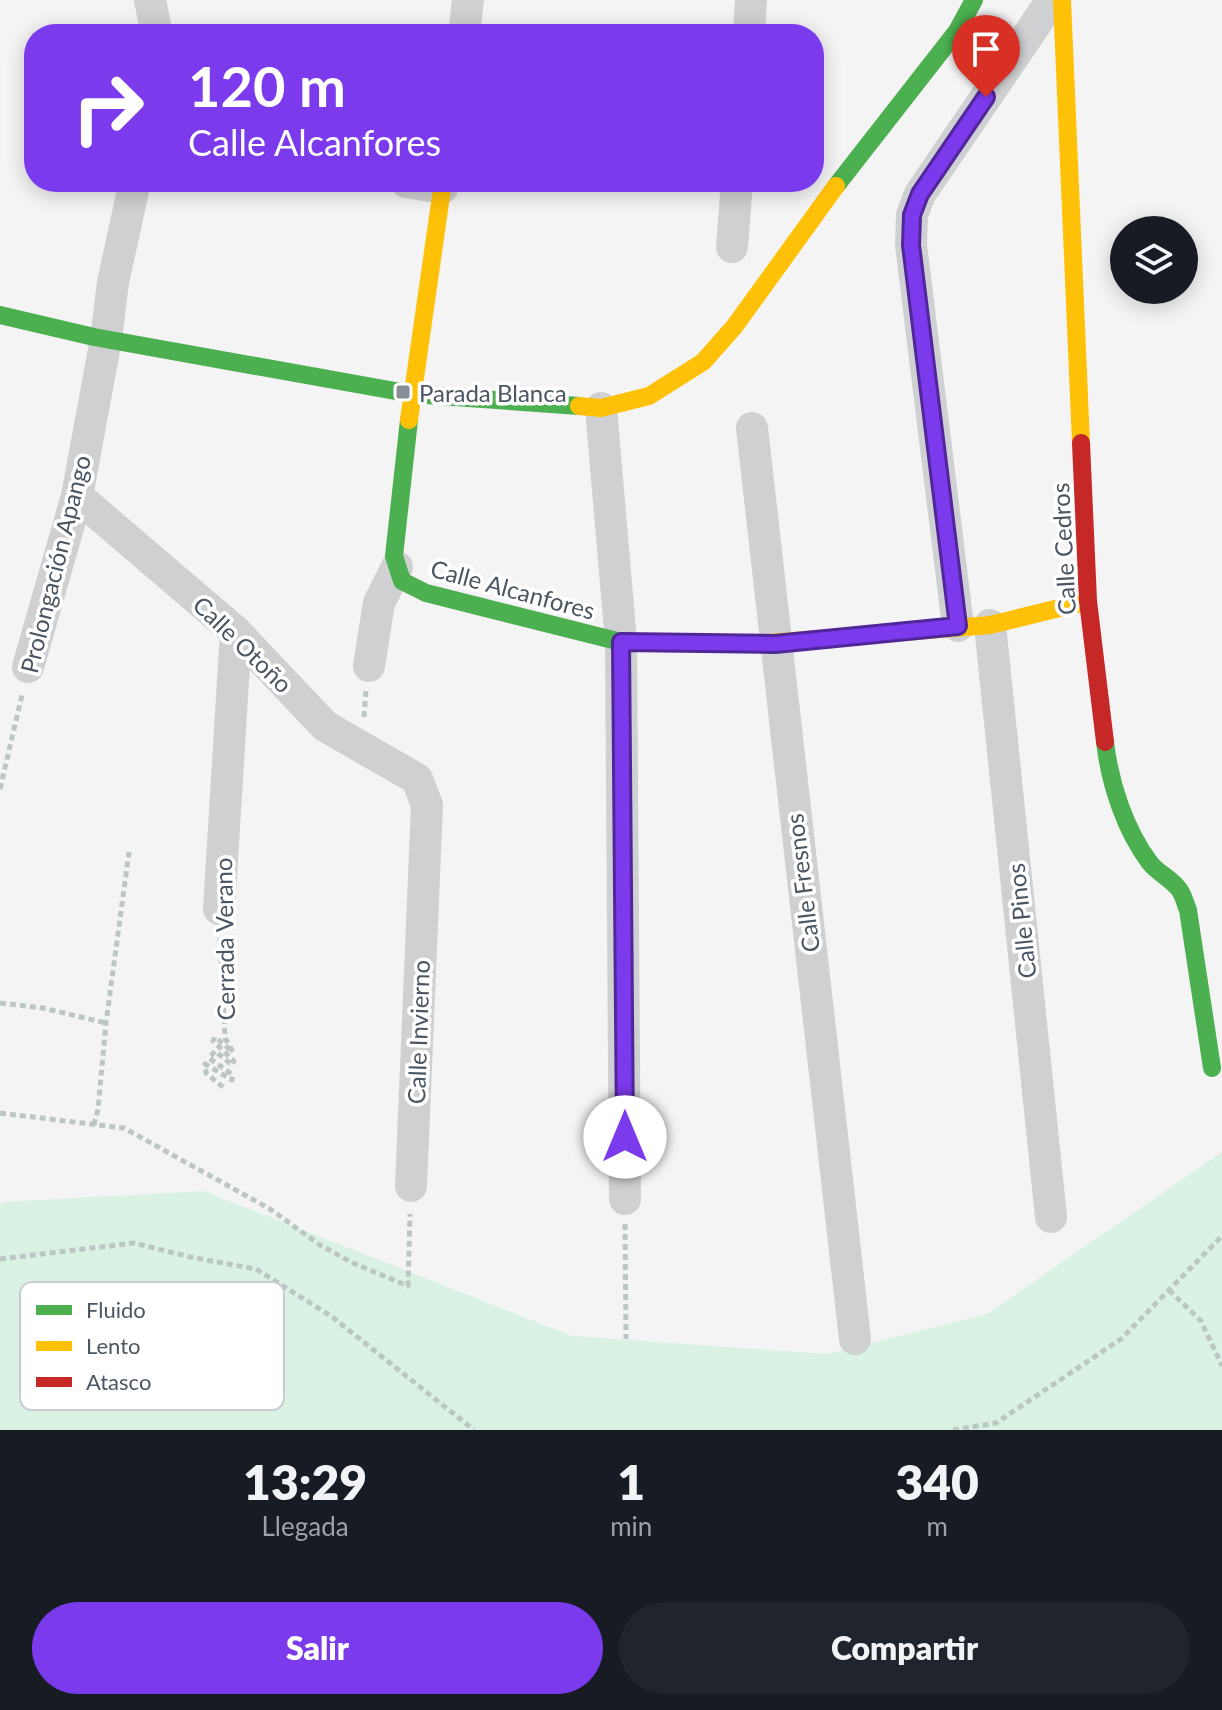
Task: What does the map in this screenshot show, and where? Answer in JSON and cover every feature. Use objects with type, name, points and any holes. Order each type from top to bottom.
[{"type":"street","points":[[150,0],[155,24]]},
{"type":"street","points":[[465,24],[468,0]]},
{"type":"street","points":[[750,24],[751,0]]},
{"type":"street","points":[[0,315],[106,339],[412,394],[601,408],[649,396],[703,362],[734,327],[846,173],[957,31],[974,0]]},
{"type":"street","points":[[958,626],[911,245],[912,215],[920,194],[1052,0]]},
{"type":"street","name":"Calle Cedros","points":[[1062,0],[1088,601],[1107,762],[1122,811],[1138,847],[1155,869],[1180,889],[1188,910],[1212,1068]]},
{"type":"street","name":"Prolongación Apango","points":[[28,667],[77,496],[106,339],[113,282],[133,192]]},
{"type":"street","points":[[369,666],[379,603],[399,574],[394,556],[412,394],[442,192]]},
{"type":"street","points":[[732,247],[736,192]]},
{"type":"street","points":[[601,408],[621,642],[625,1199]]},
{"type":"street","name":"Calle Fresnos","points":[[752,428],[855,1339]]},
{"type":"street","name":"Calle Otoño","points":[[77,496],[236,632],[325,726],[417,779]]},
{"type":"street","name":"Calle Alcanfores","points":[[399,574],[426,593],[621,642],[775,644],[990,625],[1088,601]]},
{"type":"street","name":"Calle Pinos","points":[[990,625],[1051,1217]]},
{"type":"street","name":"Cerrada Verano","points":[[219,909],[236,632]]},
{"type":"street","name":"Calle Invierno","points":[[411,1186],[427,805],[417,779]]},
{"type":"path","points":[[361,746],[369,666]]},
{"type":"path","name":"Prolongación Apango","points":[[0,789],[28,667]]},
{"type":"path","points":[[94,1125],[129,852]]},
{"type":"path","name":"Cerrada Verano","points":[[219,909],[225,1038],[233,1052],[215,1037],[213,1041],[234,1061],[232,1065],[215,1051],[209,1058],[233,1075],[232,1080],[205,1064],[206,1073],[224,1088]]},
{"type":"path","points":[[0,1003],[43,1008],[106,1023]]},
{"type":"path","points":[[0,1113],[124,1128],[270,1209],[320,1245],[408,1286],[411,1186]]},
{"type":"path","points":[[625,1199],[626,1339]]},
{"type":"path","points":[[953,1430],[996,1423],[1121,1339],[1222,1236]]},
{"type":"path","points":[[0,1259],[134,1243],[256,1269],[277,1282]]},
{"type":"path","points":[[284,1287],[331,1316],[474,1430]]},
{"type":"path","points":[[1169,1290],[1201,1321],[1222,1366]]},
{"type":"green space","points":[[1222,1152],[1222,1430],[0,1430],[0,1205],[3,1202],[204,1191],[572,1336],[827,1354],[987,1314]]},
{"type":"traffic: fast","points":[[836,186],[957,31],[974,0]]},
{"type":"traffic: fast","points":[[0,315],[94,337],[412,394],[579,406]]},
{"type":"traffic: fast","points":[[409,420],[394,556],[402,581],[426,593],[621,642],[755,644]]},
{"type":"traffic: fast","points":[[1105,742],[1115,790],[1133,836],[1150,863],[1180,890],[1188,910],[1212,1068]]},
{"type":"traffic: slow","points":[[1062,0],[1081,443]]},
{"type":"traffic: slow","points":[[579,406],[601,408],[649,396],[703,362],[734,327],[836,186]]},
{"type":"traffic: slow","points":[[409,420],[442,192]]},
{"type":"traffic: slow","points":[[755,644],[990,625],[1088,601]]},
{"type":"traffic: jam","points":[[1081,443],[1088,601],[1105,742]]},
{"type":"place","name":"Parada Blanca","points":[[403,392]]},
{"type":"route","points":[[625,1137],[621,642],[775,644],[958,626],[911,245],[912,215],[920,194],[986,97]]}]
